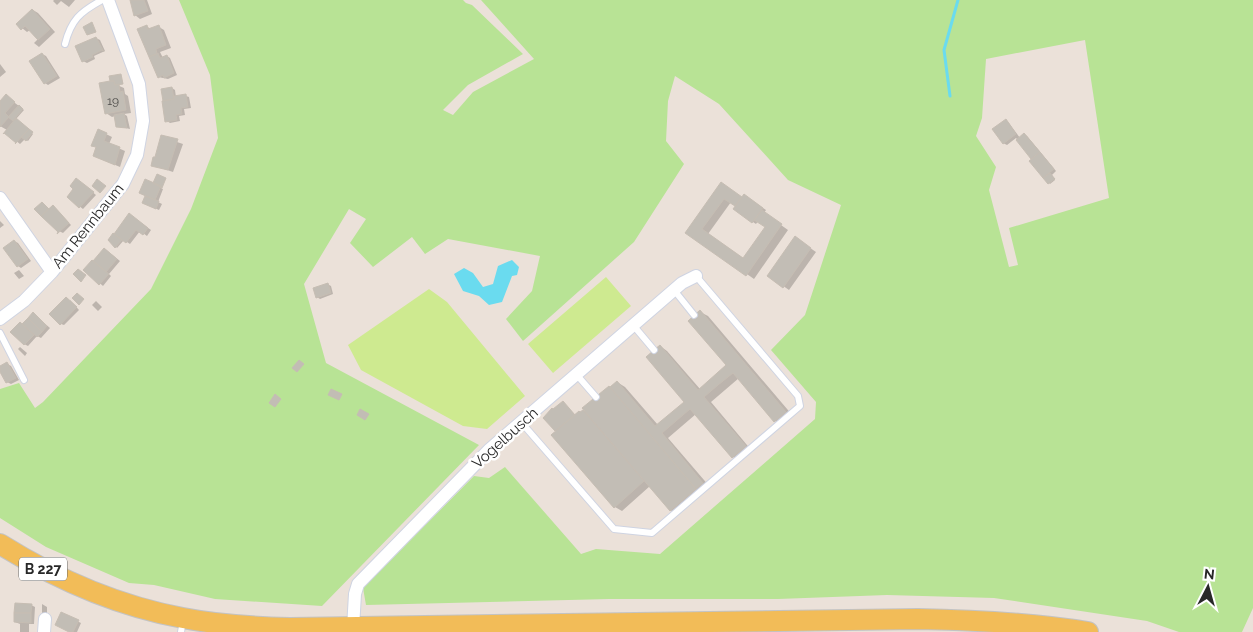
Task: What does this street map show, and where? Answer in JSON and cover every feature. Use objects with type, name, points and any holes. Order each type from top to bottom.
[{"type":"main road","name":"B 227","points":[[0,544],[44,569],[89,590],[182,625],[396,629],[440,626],[918,619],[1041,624],[1088,632]]},
{"type":"street","name":"Am Rennbaum","points":[[0,319],[24,301],[52,272],[123,184],[137,155],[143,121],[139,84],[108,0]]},
{"type":"street","points":[[0,198],[52,272]]},
{"type":"street","name":"Vogelbusch","points":[[354,628],[355,594],[358,584],[490,449],[682,283],[696,276]]},
{"type":"lane","points":[[65,44],[71,24],[84,12],[102,0]]},
{"type":"lane","points":[[521,422],[614,529],[652,532],[800,406],[798,396],[696,276]]},
{"type":"lane","points":[[674,290],[694,315]]},
{"type":"lane","points":[[633,325],[654,350]]},
{"type":"lane","points":[[0,334],[24,380]]},
{"type":"lane","points":[[576,374],[596,397]]},
{"type":"green space","points":[[179,0],[463,0],[472,5],[523,54],[468,85],[443,110],[453,115],[473,92],[534,59],[481,0],[1253,0],[1253,608],[1242,632],[1179,632],[1147,621],[994,598],[887,595],[778,599],[609,599],[366,605],[363,588],[474,476],[489,478],[505,467],[581,554],[596,549],[660,554],[815,419],[816,402],[771,350],[805,315],[841,205],[788,180],[719,104],[675,76],[668,101],[666,141],[684,164],[634,242],[523,341],[506,319],[532,291],[540,256],[448,239],[425,254],[412,237],[373,267],[350,243],[366,219],[349,209],[304,284],[326,363],[479,445],[322,606],[215,599],[154,585],[129,583],[46,547],[0,518],[0,389],[19,383],[35,408],[43,402],[151,289],[191,209],[218,138],[210,75]],"holes":[[[1085,40],[1109,198],[1009,228],[1018,265],[1009,267],[989,190],[996,167],[976,136],[982,118],[986,59]]]},
{"type":"green space","points":[[606,277],[631,306],[553,373],[528,344]]},
{"type":"green space","points":[[429,289],[447,302],[525,396],[487,429],[463,426],[361,370],[348,345]]},
{"type":"water","points":[[512,260],[519,267],[517,275],[512,276],[502,302],[489,305],[479,296],[463,291],[454,274],[464,268],[473,273],[483,287],[493,284],[498,266]]},
{"type":"building","points":[[130,0],[144,0],[148,11],[134,16]]},
{"type":"building","points":[[32,9],[50,29],[38,40],[25,26],[21,30],[16,24]]},
{"type":"building","points":[[92,22],[96,32],[87,35],[83,27]]},
{"type":"building","points":[[147,25],[148,29],[159,25],[166,45],[156,49],[157,54],[149,57],[137,29]]},
{"type":"building","points":[[96,37],[104,52],[102,50],[82,62],[75,46]]},
{"type":"building","points":[[42,53],[57,76],[44,84],[29,61]]},
{"type":"building","points":[[158,53],[160,58],[167,55],[174,73],[164,78],[163,75],[158,78],[149,57]]},
{"type":"building","points":[[121,74],[123,84],[115,85],[114,81],[110,81],[109,76]]},
{"type":"building","points":[[114,81],[115,85],[119,84],[120,92],[123,91],[126,110],[105,114],[99,83]]},
{"type":"building","points":[[172,87],[174,99],[163,101],[161,89]]},
{"type":"building","points":[[6,94],[15,102],[5,113],[9,117],[0,127],[0,101]]},
{"type":"building","points":[[186,94],[188,107],[181,108],[182,114],[176,115],[177,120],[165,122],[162,101]]},
{"type":"building","points":[[19,105],[23,109],[13,121],[8,117]]},
{"type":"building","points":[[124,113],[127,128],[116,127],[114,115]]},
{"type":"building","points":[[16,118],[29,129],[16,143],[3,134]]},
{"type":"building","points":[[1006,119],[1016,134],[1003,144],[992,129]]},
{"type":"building","points":[[29,129],[33,132],[26,141],[21,137]]},
{"type":"building","points":[[98,129],[107,133],[104,141],[120,147],[115,165],[93,156],[96,147],[91,146]]},
{"type":"building","points":[[1024,133],[1040,152],[1031,159],[1016,140]]},
{"type":"building","points":[[161,135],[178,139],[168,170],[151,166]]},
{"type":"building","points":[[1040,152],[1054,169],[1043,178],[1029,161]]},
{"type":"building","points":[[1050,173],[1055,179],[1048,184],[1043,178]]},
{"type":"building","points":[[157,174],[166,178],[162,188],[153,183]]},
{"type":"building","points":[[76,178],[94,192],[79,208],[67,197],[73,189],[70,186]]},
{"type":"building","points":[[97,179],[106,186],[100,193],[92,186]]},
{"type":"building","points":[[145,179],[161,186],[155,200],[139,193]]},
{"type":"building","points":[[721,182],[742,197],[735,206],[724,199],[702,229],[743,258],[765,227],[754,220],[762,210],[782,224],[746,276],[685,233]]},
{"type":"building","points":[[744,194],[763,208],[752,223],[733,209]]},
{"type":"building","points":[[145,196],[159,201],[156,209],[142,203]]},
{"type":"building","points":[[42,202],[49,209],[41,216],[34,209]]},
{"type":"building","points":[[53,205],[69,223],[57,234],[58,232],[41,216]]},
{"type":"building","points":[[129,213],[148,228],[143,235],[136,230],[126,243],[114,234]]},
{"type":"building","points":[[113,233],[122,240],[115,248],[108,240]]},
{"type":"building","points":[[795,236],[811,248],[783,288],[767,276]]},
{"type":"building","points":[[14,240],[28,259],[17,267],[3,248]]},
{"type":"building","points":[[104,248],[117,259],[106,272],[93,261]]},
{"type":"building","points":[[92,260],[109,274],[99,285],[83,270]]},
{"type":"building","points":[[78,269],[86,275],[81,282],[73,274]]},
{"type":"building","points":[[328,283],[331,293],[316,298],[313,288]]},
{"type":"building","points":[[77,293],[84,299],[79,305],[72,298]]},
{"type":"building","points":[[66,297],[77,307],[60,325],[49,314]]},
{"type":"building","points":[[700,310],[786,412],[774,422],[733,373],[718,385],[704,397],[746,446],[732,458],[690,409],[662,433],[703,483],[696,489],[610,387],[617,381],[655,426],[684,402],[646,357],[660,345],[698,390],[726,365],[688,321]]},
{"type":"building","points":[[33,312],[47,326],[42,332],[28,318]]},
{"type":"building","points":[[28,318],[42,332],[37,337],[22,324]]},
{"type":"building","points":[[20,322],[34,335],[24,345],[10,332]]},
{"type":"building","points":[[299,360],[304,364],[297,372],[292,368]]},
{"type":"building","points":[[7,362],[16,378],[6,383],[0,372],[0,366]]},
{"type":"building","points":[[609,386],[696,489],[670,511],[582,408]]},
{"type":"building","points":[[331,389],[342,394],[339,400],[328,395]]},
{"type":"building","points":[[275,394],[281,399],[275,407],[269,403]]},
{"type":"building","points":[[563,401],[575,415],[555,431],[543,418],[552,408]]},
{"type":"building","points":[[360,409],[369,414],[365,420],[357,415]]},
{"type":"building","points":[[583,410],[644,481],[614,508],[551,435],[579,411]]},
{"type":"building","points":[[15,603],[32,604],[31,613],[14,613]]},
{"type":"building","points":[[61,612],[79,620],[73,632],[55,625]]},
{"type":"building","points":[[14,613],[31,613],[31,623],[14,622]]},
{"type":"waterway","points":[[950,96],[944,50],[958,0]]}]
